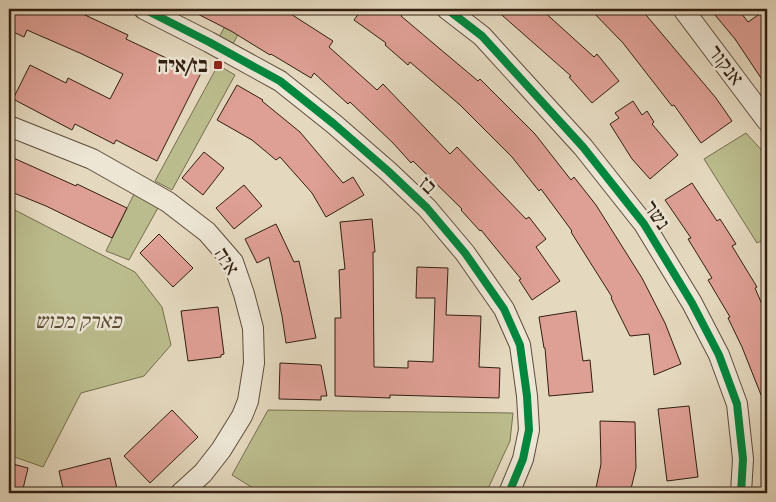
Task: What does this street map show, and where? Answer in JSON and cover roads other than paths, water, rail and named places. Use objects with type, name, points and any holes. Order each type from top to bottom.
[{"type":"street","name":"בז","points":[[144,9],[280,81],[334,124],[388,171],[427,208],[465,253],[504,309],[520,345],[527,396],[529,430],[524,459],[509,493]]},
{"type":"street","name":"נשר","points":[[447,9],[482,36],[583,147],[644,224],[692,303],[719,355],[737,404],[743,459],[741,493]]},
{"type":"street","name":"אנקור","points":[[683,9],[767,121]]},
{"type":"street","name":"איה","points":[[9,126],[92,159],[168,202],[207,232],[233,262],[253,328],[254,363],[248,401],[242,416],[221,450],[203,473],[182,493]]},
{"type":"place","name":"בז/איה","points":[[218,65]]},
{"type":"park label","name":"פארק מכוש","points":[[78,321]]}]
